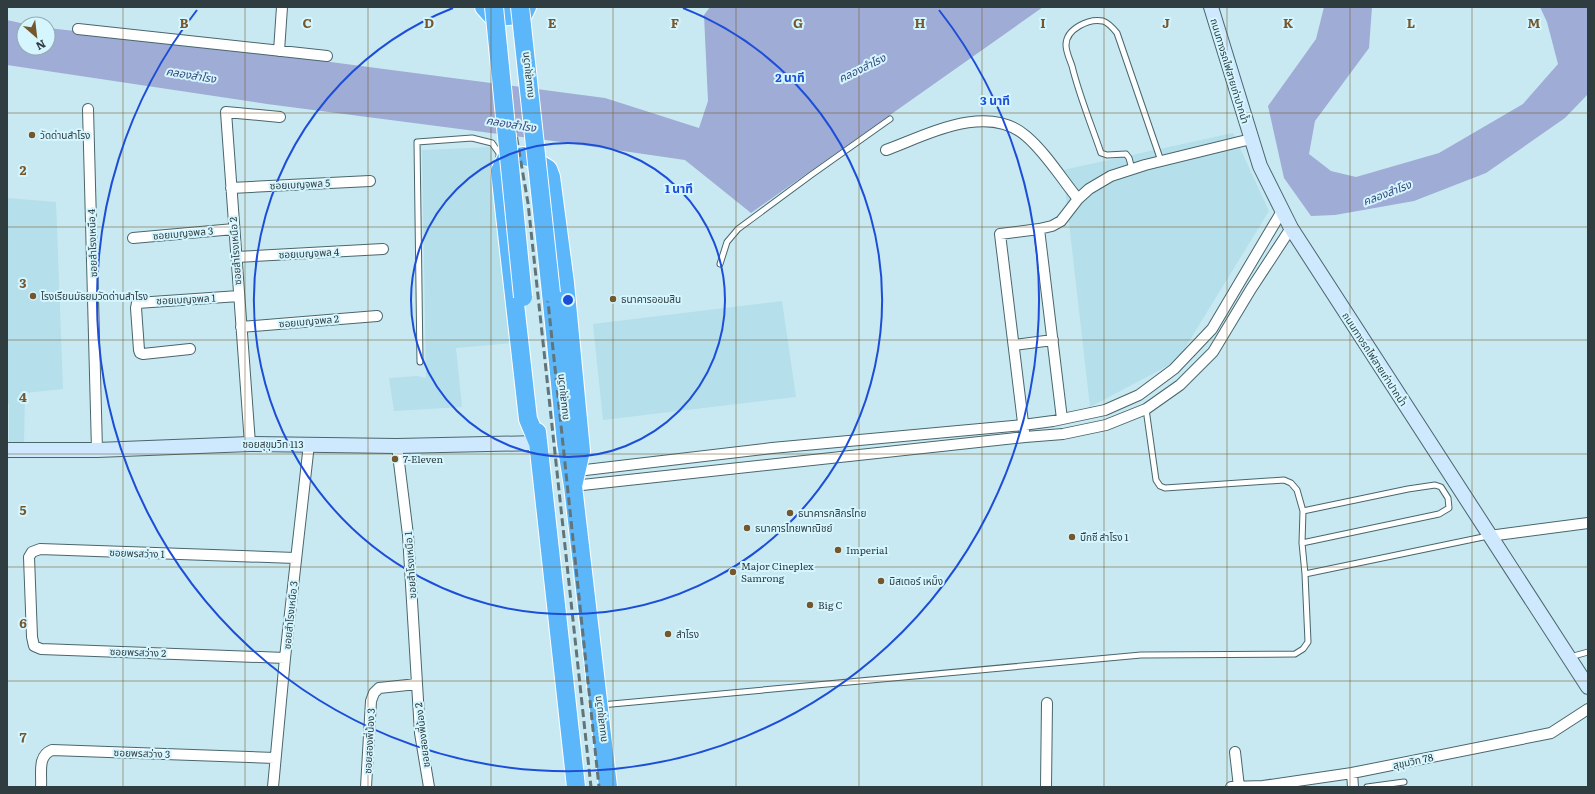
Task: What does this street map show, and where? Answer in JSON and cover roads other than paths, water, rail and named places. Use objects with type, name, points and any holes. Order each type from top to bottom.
[{"type":"highway","points":[[484,7],[493,17],[523,15],[527,7]]},
{"type":"highway","points":[[494,7],[538,443],[576,787]]},
{"type":"highway","name":"ถนนสุขุมวิท","points":[[520,7],[566,443],[575,478],[598,705],[608,787]]},
{"type":"highway","points":[[538,443],[528,419],[500,171],[506,159],[523,156],[529,157],[548,168],[551,177],[565,283],[581,451],[575,478]]},
{"type":"main road","name":"ถนนทางรถไฟสายเก่าปากน้ำ","points":[[1211,7],[1260,166],[1291,228],[1489,536],[1588,686]]},
{"type":"main road","name":"ซอยสุขุมวิท 113","points":[[7,450],[97,450],[250,444],[397,446],[538,443]]},
{"type":"street","points":[[279,51],[282,7]]},
{"type":"street","points":[[78,29],[327,56]]},
{"type":"street","name":"ซอยสำโรงเหนือ 4","points":[[88,109],[97,450]]},
{"type":"street","name":"ซอยสำโรงเหนือ 2","points":[[250,444],[230,188],[226,112],[280,117]]},
{"type":"street","points":[[886,150],[942,128],[969,122],[986,120],[1011,125],[1027,136],[1037,146],[1078,199]]},
{"type":"street","points":[[1025,437],[1000,234],[1052,226],[1061,221],[1078,199],[1089,189],[1112,176],[1161,161],[1251,139]]},
{"type":"street","name":"ซอยเบญจพล 5","points":[[230,188],[370,181]]},
{"type":"street","points":[[575,478],[772,448],[1023,424],[1062,419],[1104,410],[1139,395],[1174,369],[1212,329],[1282,211]]},
{"type":"street","points":[[575,478],[1063,434],[1106,425],[1146,409],[1180,385],[1213,352],[1291,228]]},
{"type":"street","name":"ซอยเบญจพล 3","points":[[133,238],[234,229]]},
{"type":"street","points":[[1039,229],[1062,419]]},
{"type":"street","name":"ซอยเบญจพล 4","points":[[236,257],[383,249]]},
{"type":"street","name":"ซอยเบญจพล 1","points":[[190,349],[143,354],[140,353],[136,308],[137,303],[239,296]]},
{"type":"street","name":"ซอยเบญจพล 2","points":[[241,327],[377,316]]},
{"type":"street","points":[[1216,321],[1227,328]]},
{"type":"street","points":[[1014,344],[1052,340]]},
{"type":"street","points":[[1139,395],[1146,409]]},
{"type":"street","name":"ซอยสำโรงเหนือ 3","points":[[273,787],[295,558],[308,444]]},
{"type":"street","name":"ซอยสำโรงเหนือ 1","points":[[397,446],[408,535],[417,684]]},
{"type":"street","points":[[1489,536],[1588,523]]},
{"type":"street","name":"ซอยพรสว่าง 1","points":[[31,604],[30,557],[32,552],[40,550],[295,558]]},
{"type":"street","name":"ซอยพรสว่าง 2","points":[[31,604],[32,637],[34,646],[42,649],[285,658]]},
{"type":"street","name":"ซอยสองพี่น้อง 3","points":[[366,787],[371,701],[374,693],[379,688],[417,684]]},
{"type":"street","name":"ซอยสองพี่น้อง 2","points":[[417,684],[420,733],[429,787]]},
{"type":"street","points":[[1046,787],[1048,703]]},
{"type":"street","name":"สุขุมวิท 78","points":[[1231,787],[1263,786],[1352,773],[1551,733],[1588,709]]},
{"type":"street","name":"ซอยพรสว่าง 3","points":[[41,787],[42,758],[46,752],[52,750],[275,758]]},
{"type":"street","points":[[1235,752],[1239,787]]},
{"type":"street","points":[[1352,773],[1353,787]]},
{"type":"lane","points":[[1132,169],[1129,158],[1126,154],[1107,155],[1101,153],[1075,78],[1066,45],[1070,33],[1078,27],[1090,22],[1103,21],[1109,24],[1117,33],[1161,161]]},
{"type":"lane","points":[[720,264],[727,242],[738,229],[811,174],[890,119]]},
{"type":"lane","points":[[420,362],[417,142],[472,138],[492,143],[499,154],[500,171]]},
{"type":"lane","points":[[598,705],[1141,655],[1295,654],[1303,649],[1308,642],[1302,543],[1303,511],[1297,490],[1291,482],[1284,480],[1165,488],[1160,486],[1156,480],[1146,409]]},
{"type":"lane","points":[[1302,543],[1439,514],[1449,508],[1448,498],[1441,487],[1435,485],[1408,489],[1303,511]]},
{"type":"lane","points":[[1305,574],[1489,536]]},
{"type":"lane","points":[[1569,657],[1588,652]]},
{"type":"lane","points":[[1367,787],[1404,782]]},
{"type":"water","name":"คลองสำโรง","points":[[710,7],[1043,7],[751,213],[685,160],[561,142],[267,104],[7,65],[7,20],[16,22],[16,56],[56,56],[56,29],[192,44],[605,98],[699,128],[708,101],[704,15]]},
{"type":"water","name":"คลองสำโรง","points":[[1324,7],[1372,7],[1369,48],[1315,121],[1309,154],[1331,171],[1356,177],[1439,153],[1523,104],[1558,64],[1547,22],[1540,7],[1588,7],[1588,94],[1565,118],[1486,173],[1414,201],[1335,215],[1311,216],[1284,178],[1268,106],[1316,39]]},
{"type":"railway","points":[[494,7],[528,203],[591,787]]},
{"type":"railway","points":[[529,7],[536,160],[545,273],[599,787]]},
{"type":"place","name":"วัดด่านสำโรง","points":[[32,135]]},
{"type":"place","name":"โรงเรียนมัธยมวัดด่านสำโรง","points":[[33,296]]},
{"type":"place","name":"ธนาคารออมสิน","points":[[613,299]]},
{"type":"place","name":"7-Eleven","points":[[395,459]]},
{"type":"place","name":"ธนาคารกสิกรไทย","points":[[790,513]]},
{"type":"place","name":"ธนาคารไทยพาณิชย์","points":[[747,528]]},
{"type":"place","name":"บิ๊กซี สำโรง 1","points":[[1072,537]]},
{"type":"place","name":"Imperial","points":[[838,550]]},
{"type":"place","name":"Major Cineplex Samrong","points":[[733,572]]},
{"type":"place","name":"มิสเตอร์ เหม็ง","points":[[881,581]]},
{"type":"place","name":"Big C","points":[[810,605]]},
{"type":"place","name":"สำโรง","points":[[668,634]]}]
